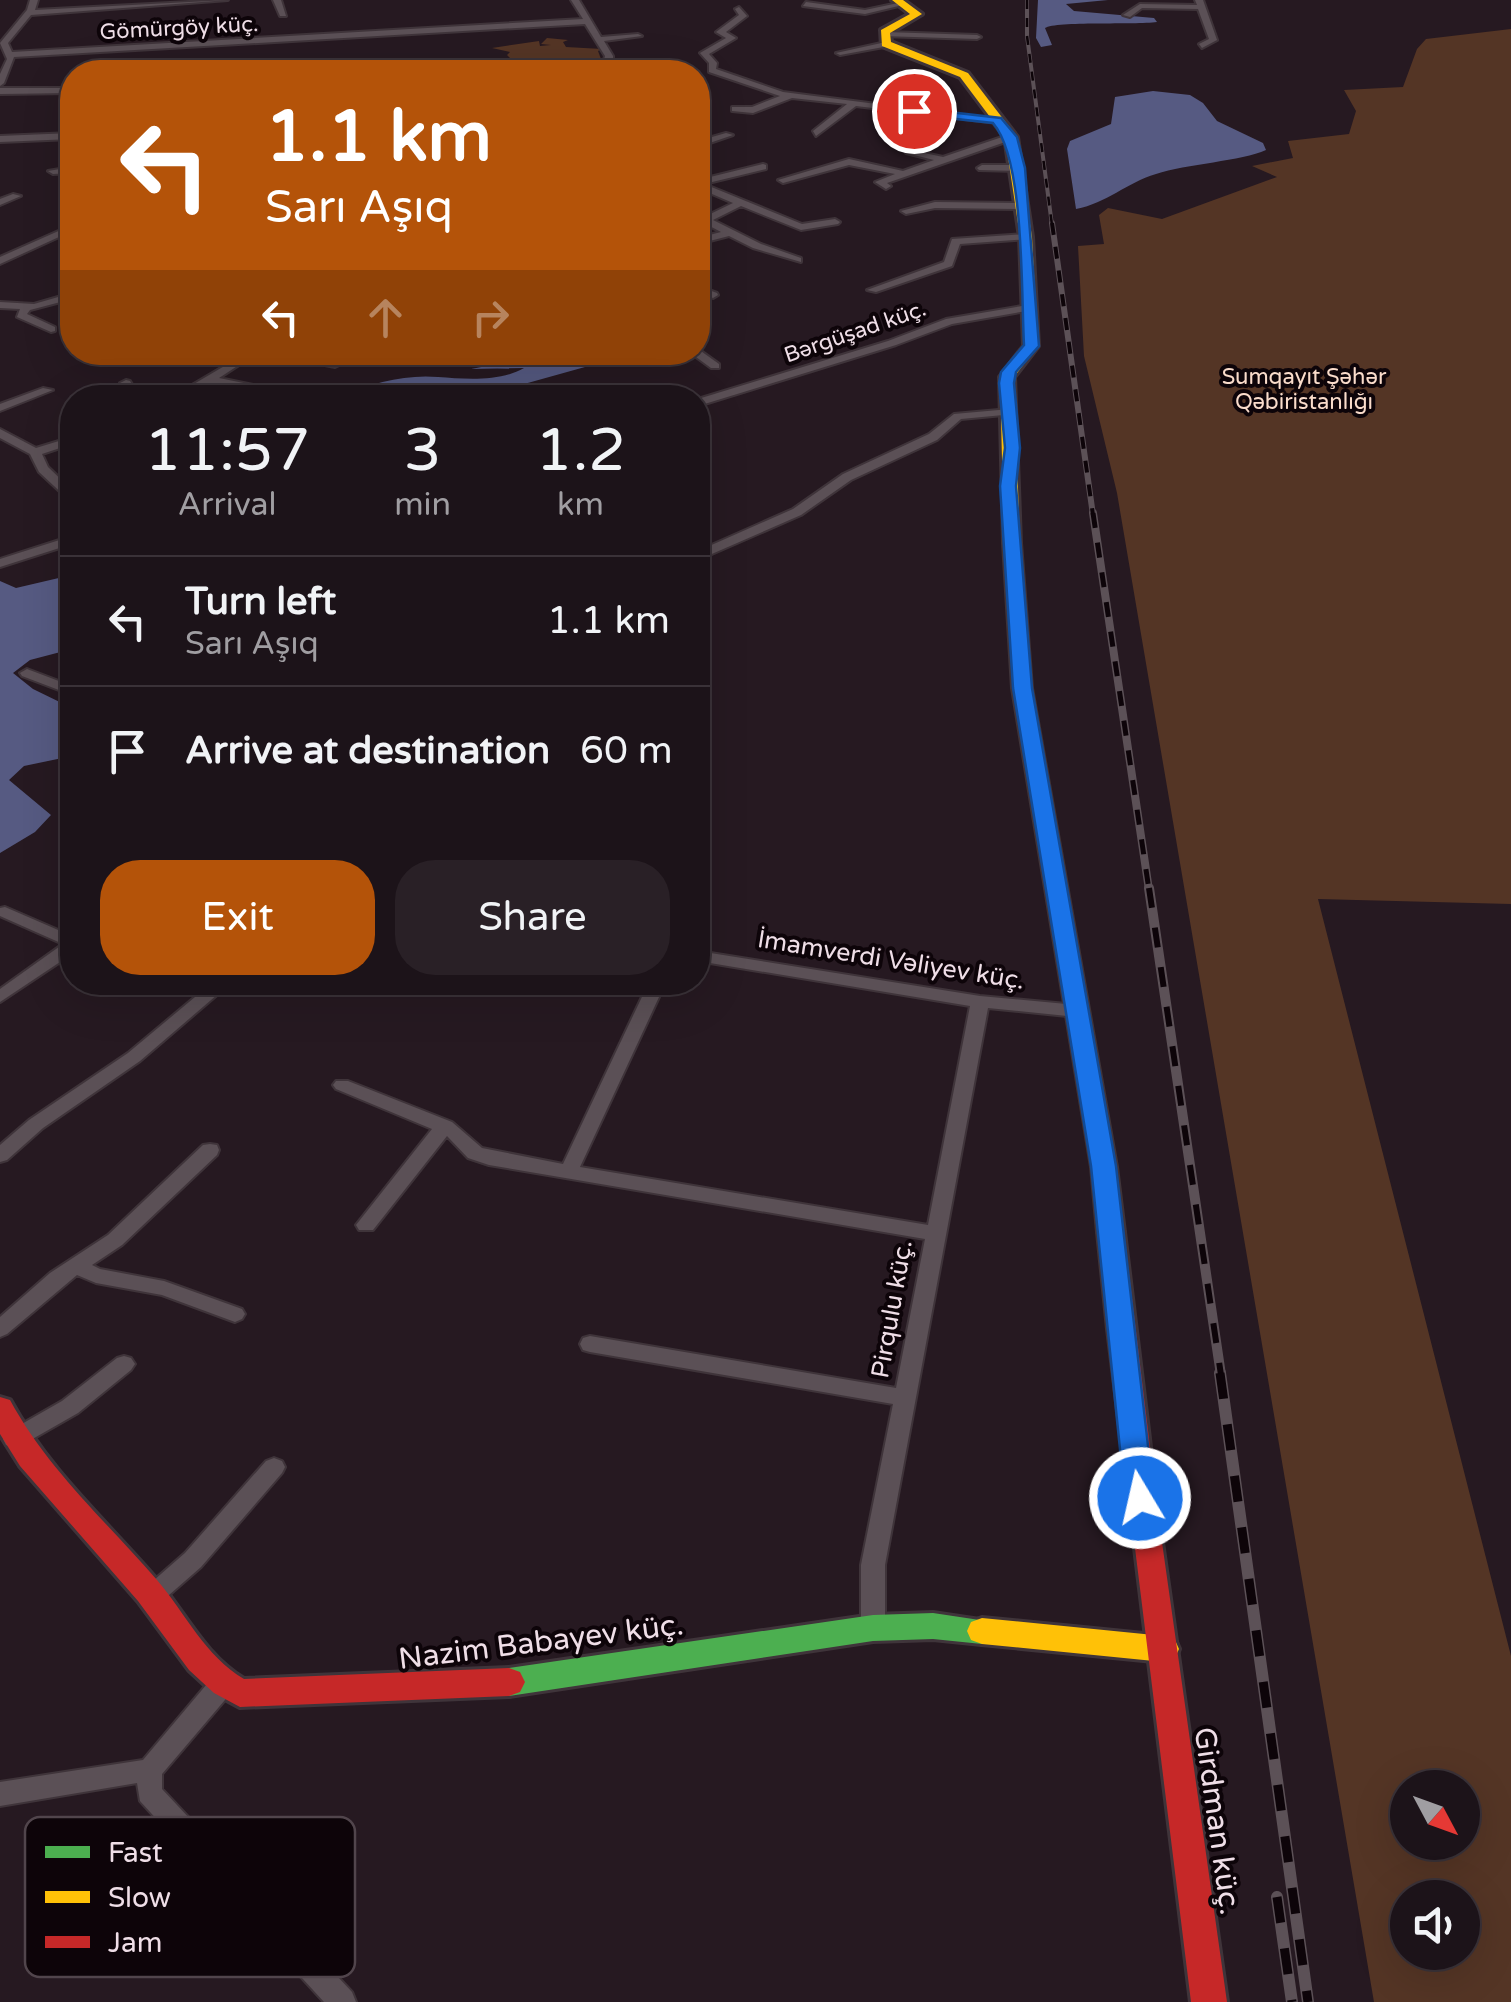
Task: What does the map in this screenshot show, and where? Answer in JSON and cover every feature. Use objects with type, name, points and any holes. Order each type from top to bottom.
[{"type":"street","points":[[0,83],[4,51],[34,0]]},
{"type":"street","points":[[9,19],[224,0]]},
{"type":"street","points":[[277,0],[282,14]]},
{"type":"street","points":[[576,0],[609,60]]},
{"type":"street","points":[[1127,14],[1140,6],[1201,3],[1214,40],[1202,46]]},
{"type":"street","points":[[806,4],[865,12],[934,30]]},
{"type":"street","points":[[739,8],[743,16],[720,32],[732,38],[704,53],[713,63],[712,70],[792,95],[1004,129]]},
{"type":"street","name":"Gömürgöy küç.","points":[[4,51],[590,20]]},
{"type":"street","points":[[894,22],[964,74],[1004,129]]},
{"type":"street","points":[[840,53],[894,22],[977,37]]},
{"type":"street","points":[[600,39],[638,36]]},
{"type":"street","points":[[0,91],[60,90]]},
{"type":"street","points":[[735,108],[752,110],[792,95]]},
{"type":"street","points":[[816,133],[854,103]]},
{"type":"street","points":[[886,186],[880,182],[1004,129]]},
{"type":"street","name":"Girdman küç.","points":[[1004,129],[1019,168],[1032,346],[1008,372],[1012,448],[1008,486],[1022,688],[1104,1166],[1134,1460],[1164,1649],[1210,2002]]},
{"type":"street","points":[[0,138],[60,136]]},
{"type":"street","points":[[710,141],[729,136]]},
{"type":"street","points":[[909,150],[941,159]]},
{"type":"street","points":[[783,180],[849,162],[900,172]]},
{"type":"street","points":[[710,181],[763,167]]},
{"type":"street","points":[[982,168],[1019,168]]},
{"type":"street","points":[[53,171],[60,171]]},
{"type":"street","points":[[710,189],[801,226],[835,222]]},
{"type":"street","points":[[0,202],[16,196]]},
{"type":"street","points":[[710,216],[765,196]]},
{"type":"street","points":[[906,211],[936,205],[1022,206]]},
{"type":"street","points":[[710,220],[727,233],[798,260]]},
{"type":"street","points":[[710,238],[727,233]]},
{"type":"street","points":[[0,261],[60,234]]},
{"type":"street","points":[[872,290],[948,264],[956,241],[1026,237]]},
{"type":"street","points":[[0,305],[26,308],[60,300]]},
{"type":"street","points":[[26,308],[22,315],[52,328]]},
{"type":"street","name":"Bərgüşad küç.","points":[[710,399],[877,348],[950,321],[1028,308]]},
{"type":"street","points":[[710,362],[715,366]]},
{"type":"street","points":[[198,385],[236,365]]},
{"type":"street","points":[[210,378],[242,385]]},
{"type":"street","points":[[0,408],[47,390]]},
{"type":"street","points":[[710,551],[797,512],[847,477],[933,437],[958,416],[1010,412]]},
{"type":"street","points":[[0,434],[35,452],[43,469],[60,485]]},
{"type":"street","points":[[35,452],[60,444]]},
{"type":"street","points":[[0,563],[60,544]]},
{"type":"street","points":[[27,672],[60,687]]},
{"type":"street","points":[[5,912],[60,938]]},
{"type":"street","points":[[0,997],[60,953]]},
{"type":"street","name":"İmamverdi Vəliyev küç.","points":[[710,958],[980,1002],[1077,1010]]},
{"type":"street","points":[[0,1155],[134,1056],[208,995]]},
{"type":"street","points":[[568,1173],[652,995]]},
{"type":"street","name":"Pirqulu küç.","points":[[874,1628],[874,1565],[933,1233],[980,1002]]},
{"type":"street","points":[[342,1086],[445,1126],[489,1158],[933,1233]]},
{"type":"street","points":[[366,1225],[445,1126]]},
{"type":"street","points":[[0,1329],[44,1288],[115,1240],[210,1150]]},
{"type":"street","points":[[76,1266],[96,1276],[164,1288],[235,1314]]},
{"type":"street","points":[[590,1344],[904,1398]]},
{"type":"street","points":[[14,1439],[70,1407],[124,1364]]},
{"type":"street","points":[[0,1408],[14,1439],[153,1595],[198,1664],[221,1686],[150,1770],[149,1793],[171,1817]]},
{"type":"street","points":[[153,1595],[193,1560],[274,1466]]},
{"type":"street","name":"Nazim Babayev küç.","points":[[221,1686],[240,1693],[279,1695],[494,1684],[874,1628],[933,1626],[1164,1649]]},
{"type":"street","points":[[0,1794],[150,1770]]},
{"type":"street","points":[[319,1977],[342,2002]]},
{"type":"green space","name":"Sumqayıt Şəhər Qəbiristanlığı","points":[[1511,29],[1511,904],[1318,899],[1511,1656],[1511,2002],[1374,2002],[1117,493],[1084,356],[1078,246],[1104,244],[1099,215],[1108,208],[1162,219],[1277,177],[1252,166],[1293,158],[1288,141],[1349,134],[1356,111],[1344,90],[1403,87],[1417,49],[1426,39]]},
{"type":"green space","points":[[547,38],[568,40],[563,42],[566,47],[602,49],[598,51],[601,59],[512,60],[507,55],[510,52],[492,48],[539,41],[540,46],[551,45],[541,44]]},
{"type":"water","points":[[1038,0],[1108,0],[1066,4],[1074,11],[1154,18],[1157,22],[1052,26],[1045,28],[1052,45],[1041,47],[1036,38]]},
{"type":"water","points":[[1153,91],[1190,95],[1203,103],[1217,121],[1263,143],[1266,150],[1156,174],[1076,209],[1067,149],[1070,141],[1111,124],[1115,97]]},
{"type":"water","points":[[492,365],[586,365],[520,385],[372,385],[426,376],[504,376],[524,368],[471,369]]},
{"type":"water","points":[[60,578],[60,652],[30,660],[13,673],[33,689],[60,702],[60,758],[24,766],[9,780],[51,815],[35,832],[0,853],[0,581],[16,588]]},
{"type":"railway","points":[[1027,0],[1027,36],[1052,225]]},
{"type":"railway","points":[[1052,223],[1093,515]]},
{"type":"railway","points":[[1093,513],[1149,890]]},
{"type":"railway","points":[[1149,888],[1221,1375]]},
{"type":"railway","points":[[1220,1373],[1308,2002]]},
{"type":"railway","points":[[1277,1897],[1292,2002]]},
{"type":"traffic: fast","points":[[1012,543],[1022,688],[1104,1167],[1111,1232]]},
{"type":"traffic: fast","points":[[509,1682],[873,1628],[933,1626],[982,1631]]},
{"type":"traffic: slow","points":[[897,0],[917,14],[885,32],[886,44],[964,75],[1011,137],[1026,237],[1031,346],[1007,377],[1012,543]]},
{"type":"traffic: slow","points":[[982,1631],[1164,1649]]},
{"type":"traffic: jam","points":[[1111,1232],[1209,2002]]},
{"type":"traffic: jam","points":[[0,1408],[48,1481],[149,1592],[200,1661],[240,1693],[509,1682]]},
{"type":"route","points":[[914,111],[997,120],[1011,137],[1019,168],[1032,346],[1008,372],[1007,383],[1012,448],[1008,486],[1022,688],[1104,1166],[1123,1370],[1140,1498]]}]
